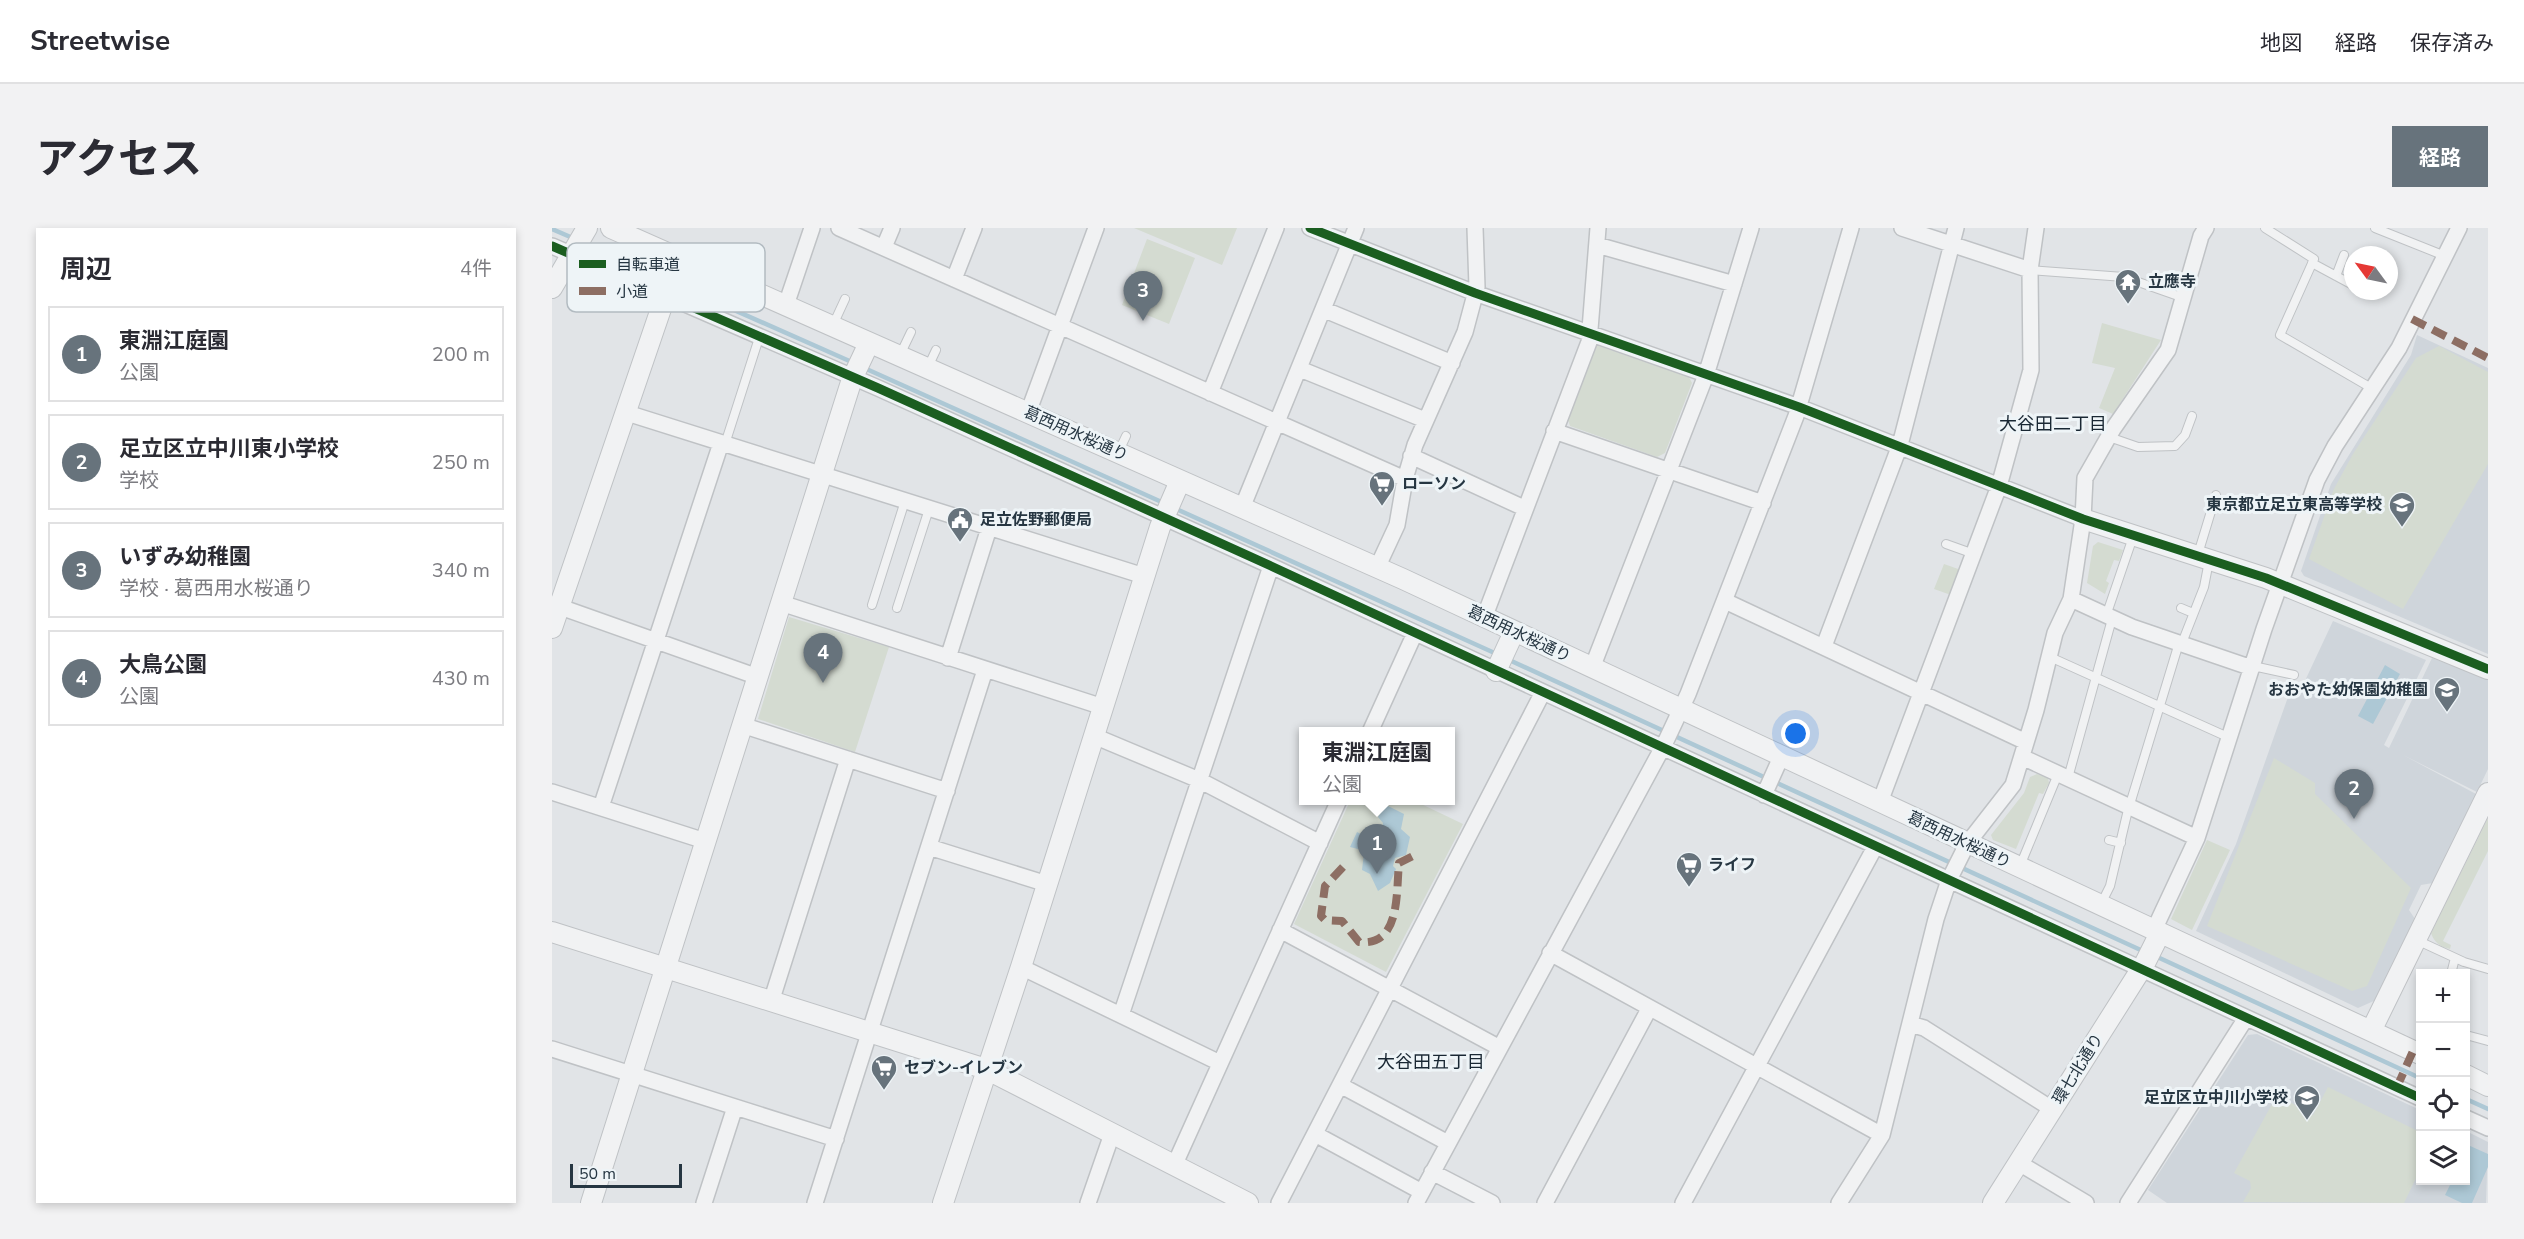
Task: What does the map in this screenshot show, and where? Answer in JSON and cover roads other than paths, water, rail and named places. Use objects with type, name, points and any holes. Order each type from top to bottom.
[{"type":"street","name":"葛西用水桜通り","points":[[611,228],[645,243]]},
{"type":"street","points":[[786,305],[812,228]]},
{"type":"street","points":[[839,228],[962,285],[1060,326],[1155,372],[1210,393],[1405,479]]},
{"type":"street","points":[[884,248],[892,228]]},
{"type":"street","points":[[1028,413],[1096,228]]},
{"type":"street","points":[[1210,393],[1276,228]]},
{"type":"street","points":[[1311,228],[1475,294],[1799,407],[1900,445],[2083,519],[2281,585],[2488,669]]},
{"type":"street","points":[[1242,508],[1325,310],[1356,228]]},
{"type":"street","points":[[1377,568],[1397,525],[1411,456],[1465,332],[1475,294],[1474,228]]},
{"type":"street","points":[[1484,618],[1591,334],[1598,228]]},
{"type":"street","points":[[1592,668],[1706,375],[1751,228]]},
{"type":"street","points":[[1315,1134],[1419,1198],[1679,715],[1799,407],[1851,228]]},
{"type":"street","points":[[1902,228],[2030,270]]},
{"type":"street","points":[[1824,646],[1900,445],[1956,228]]},
{"type":"street","points":[[1880,802],[1999,486],[2033,360],[2030,270],[2036,228]]},
{"type":"street","points":[[1839,1203],[1882,1135],[1910,1024],[1957,864],[2013,785],[2055,633],[2071,599],[2083,519],[2085,478],[2109,437],[2168,350],[2185,298],[2200,237],[2206,228]]},
{"type":"street","points":[[2157,935],[2197,838],[2271,606],[2281,585],[2317,480],[2334,446],[2399,348],[2459,228]]},
{"type":"street","points":[[579,243],[587,229]]},
{"type":"street","points":[[962,285],[974,237]]},
{"type":"street","points":[[1597,245],[1734,284]]},
{"type":"street","points":[[552,246],[567,249]]},
{"type":"street","points":[[552,288],[567,263]]},
{"type":"street","name":"葛西用水桜通り","points":[[765,296],[833,326],[867,347],[900,357],[1028,413],[1122,444],[1180,481],[1484,618],[1510,638],[1592,668],[1679,715],[1779,762],[1880,802],[1957,864],[2020,868],[2101,905],[2157,935],[2416,1052]]},
{"type":"street","points":[[1325,310],[1452,363]]},
{"type":"street","points":[[552,628],[556,606],[627,412],[660,312]]},
{"type":"street","points":[[699,312],[854,375],[878,388],[1167,510],[1271,566],[1542,694],[1765,792],[1875,847],[1957,864],[2143,966],[2246,1018],[2416,1096]]},
{"type":"street","points":[[591,1203],[822,474],[854,375],[867,347]]},
{"type":"street","points":[[1300,369],[1425,420]]},
{"type":"street","points":[[627,412],[1144,576]]},
{"type":"street","points":[[1554,431],[1763,503]]},
{"type":"street","points":[[602,807],[723,443]]},
{"type":"street","points":[[1411,456],[1524,508]]},
{"type":"street","points":[[943,1203],[1021,967],[1144,576],[1167,510],[1180,481]]},
{"type":"street","points":[[948,658],[989,528]]},
{"type":"street","points":[[1121,1015],[1271,566]]},
{"type":"street","points":[[2071,599],[2109,617],[2252,667]]},
{"type":"street","points":[[1725,601],[1923,692],[2024,749],[2063,776],[2197,838]]},
{"type":"street","points":[[781,603],[1103,707]]},
{"type":"street","points":[[556,606],[758,676]]},
{"type":"street","points":[[1372,727],[1415,633]]},
{"type":"street","points":[[1496,671],[1510,638]]},
{"type":"street","points":[[815,1203],[985,670]]},
{"type":"street","points":[[1279,1203],[1542,694]]},
{"type":"street","points":[[742,725],[947,791]]},
{"type":"street","points":[[1094,736],[1199,780],[1320,843]]},
{"type":"street","points":[[771,1002],[848,759]]},
{"type":"street","points":[[1765,792],[1779,762]]},
{"type":"street","points":[[552,792],[705,841]]},
{"type":"street","points":[[2371,1031],[2488,793]]},
{"type":"street","points":[[1174,1166],[1337,805]]},
{"type":"street","points":[[929,847],[1047,884]]},
{"type":"street","points":[[1683,1203],[1875,847]]},
{"type":"street","points":[[1280,930],[1500,1048]]},
{"type":"street","points":[[552,932],[986,1069],[1248,1203]]},
{"type":"street","name":"環七北通り","points":[[1993,1203],[2143,966],[2157,935]]},
{"type":"street","points":[[1550,953],[1882,1135]]},
{"type":"street","points":[[1021,967],[1220,1063]]},
{"type":"street","points":[[1545,1203],[1649,1009]]},
{"type":"street","points":[[2127,1203],[2246,1018]]},
{"type":"street","points":[[1910,1024],[1924,1028],[2052,1109]]},
{"type":"street","points":[[560,1048],[633,1075],[836,1139]]},
{"type":"street","points":[[2470,1077],[2488,1086]]},
{"type":"street","points":[[1340,1084],[1448,1143]]},
{"type":"street","points":[[704,1203],[735,1107]]},
{"type":"street","points":[[2470,1120],[2488,1128]]},
{"type":"street","points":[[1088,1203],[1112,1134]]},
{"type":"street","points":[[2019,1163],[2086,1203]]},
{"type":"street","points":[[1432,1172],[1492,1203]]},
{"type":"lane","points":[[2265,228],[2314,259],[2280,335],[2373,389]]},
{"type":"lane","points":[[2375,228],[2445,256]]},
{"type":"lane","points":[[2336,276],[2344,255]]},
{"type":"lane","points":[[2312,263],[2344,280]]},
{"type":"lane","points":[[2030,270],[2124,277],[2185,298]]},
{"type":"lane","points":[[833,326],[846,299]]},
{"type":"lane","points":[[900,357],[911,333]]},
{"type":"lane","points":[[723,443],[759,338]]},
{"type":"lane","points":[[927,369],[936,350]]},
{"type":"lane","points":[[2109,437],[2138,447],[2175,446],[2185,435],[2192,416]]},
{"type":"lane","points":[[2101,905],[2110,886],[2130,807],[2181,642],[2204,587],[2203,559],[2216,495]]},
{"type":"lane","points":[[872,605],[905,501]]},
{"type":"lane","points":[[897,608],[929,509]]},
{"type":"lane","points":[[2020,868],[2063,776],[2095,678],[2109,617],[2133,537]]},
{"type":"lane","points":[[1946,544],[1974,554]]},
{"type":"lane","points":[[2181,608],[2193,613]]},
{"type":"lane","points":[[2050,657],[2230,738]]},
{"type":"lane","points":[[2252,667],[2294,675]]},
{"type":"lane","points":[[2109,840],[2121,843]]},
{"type":"lane","points":[[2423,943],[2455,958],[2488,969]]},
{"type":"lane","points":[[2452,969],[2455,958]]},
{"type":"lane","points":[[2470,1036],[2488,1041]]},
{"type":"water","points":[[2385,665],[2400,674],[2373,724],[2358,716]]},
{"type":"water","points":[[1388,806],[1404,814],[1401,829],[1410,837],[1406,855],[1395,858],[1393,866],[1396,869],[1390,883],[1378,891],[1370,874],[1362,870],[1364,853],[1362,850],[1350,847],[1357,832],[1367,837],[1370,832],[1382,829],[1383,823],[1378,817],[1384,807]]},
{"type":"water","points":[[2470,1146],[2488,1154],[2488,1167],[2472,1203],[2462,1203],[2445,1195],[2450,1185],[2470,1185]]},
{"type":"waterway","points":[[552,229],[575,239]]},
{"type":"waterway","points":[[739,312],[854,363]]},
{"type":"waterway","points":[[862,367],[1166,504]]},
{"type":"waterway","points":[[1174,508],[1499,655]]},
{"type":"waterway","points":[[1507,659],[2145,952]]},
{"type":"waterway","points":[[2153,955],[2418,1077]]},
{"type":"waterway","points":[[2470,1101],[2488,1109]]},
{"type":"place","name":"立應寺","points":[[2128,305]]},
{"type":"place","name":"いずみ幼稚園","points":[[1143,321]]},
{"type":"place","name":"ローソン","points":[[1382,507]]},
{"type":"place","name":"東京都立足立東高等学校","points":[[2402,528]]},
{"type":"place","name":"足立佐野郵便局","points":[[960,543]]},
{"type":"place","name":"大鳥公園","points":[[823,683]]},
{"type":"place","name":"おおやた幼保園幼稚園","points":[[2447,713]]},
{"type":"place","name":"足立区立中川東小学校","points":[[2354,819]]},
{"type":"place","name":"東淵江庭園","points":[[1377,874]]},
{"type":"place","name":"ライフ","points":[[1689,888]]},
{"type":"place","name":"セブン-イレブン","points":[[884,1091]]},
{"type":"place","name":"足立区立中川小学校","points":[[2307,1121]]},
{"type":"district","name":"大谷田二丁目","points":[[2053,424]]},
{"type":"district","name":"大谷田五丁目","points":[[1431,1062]]}]
